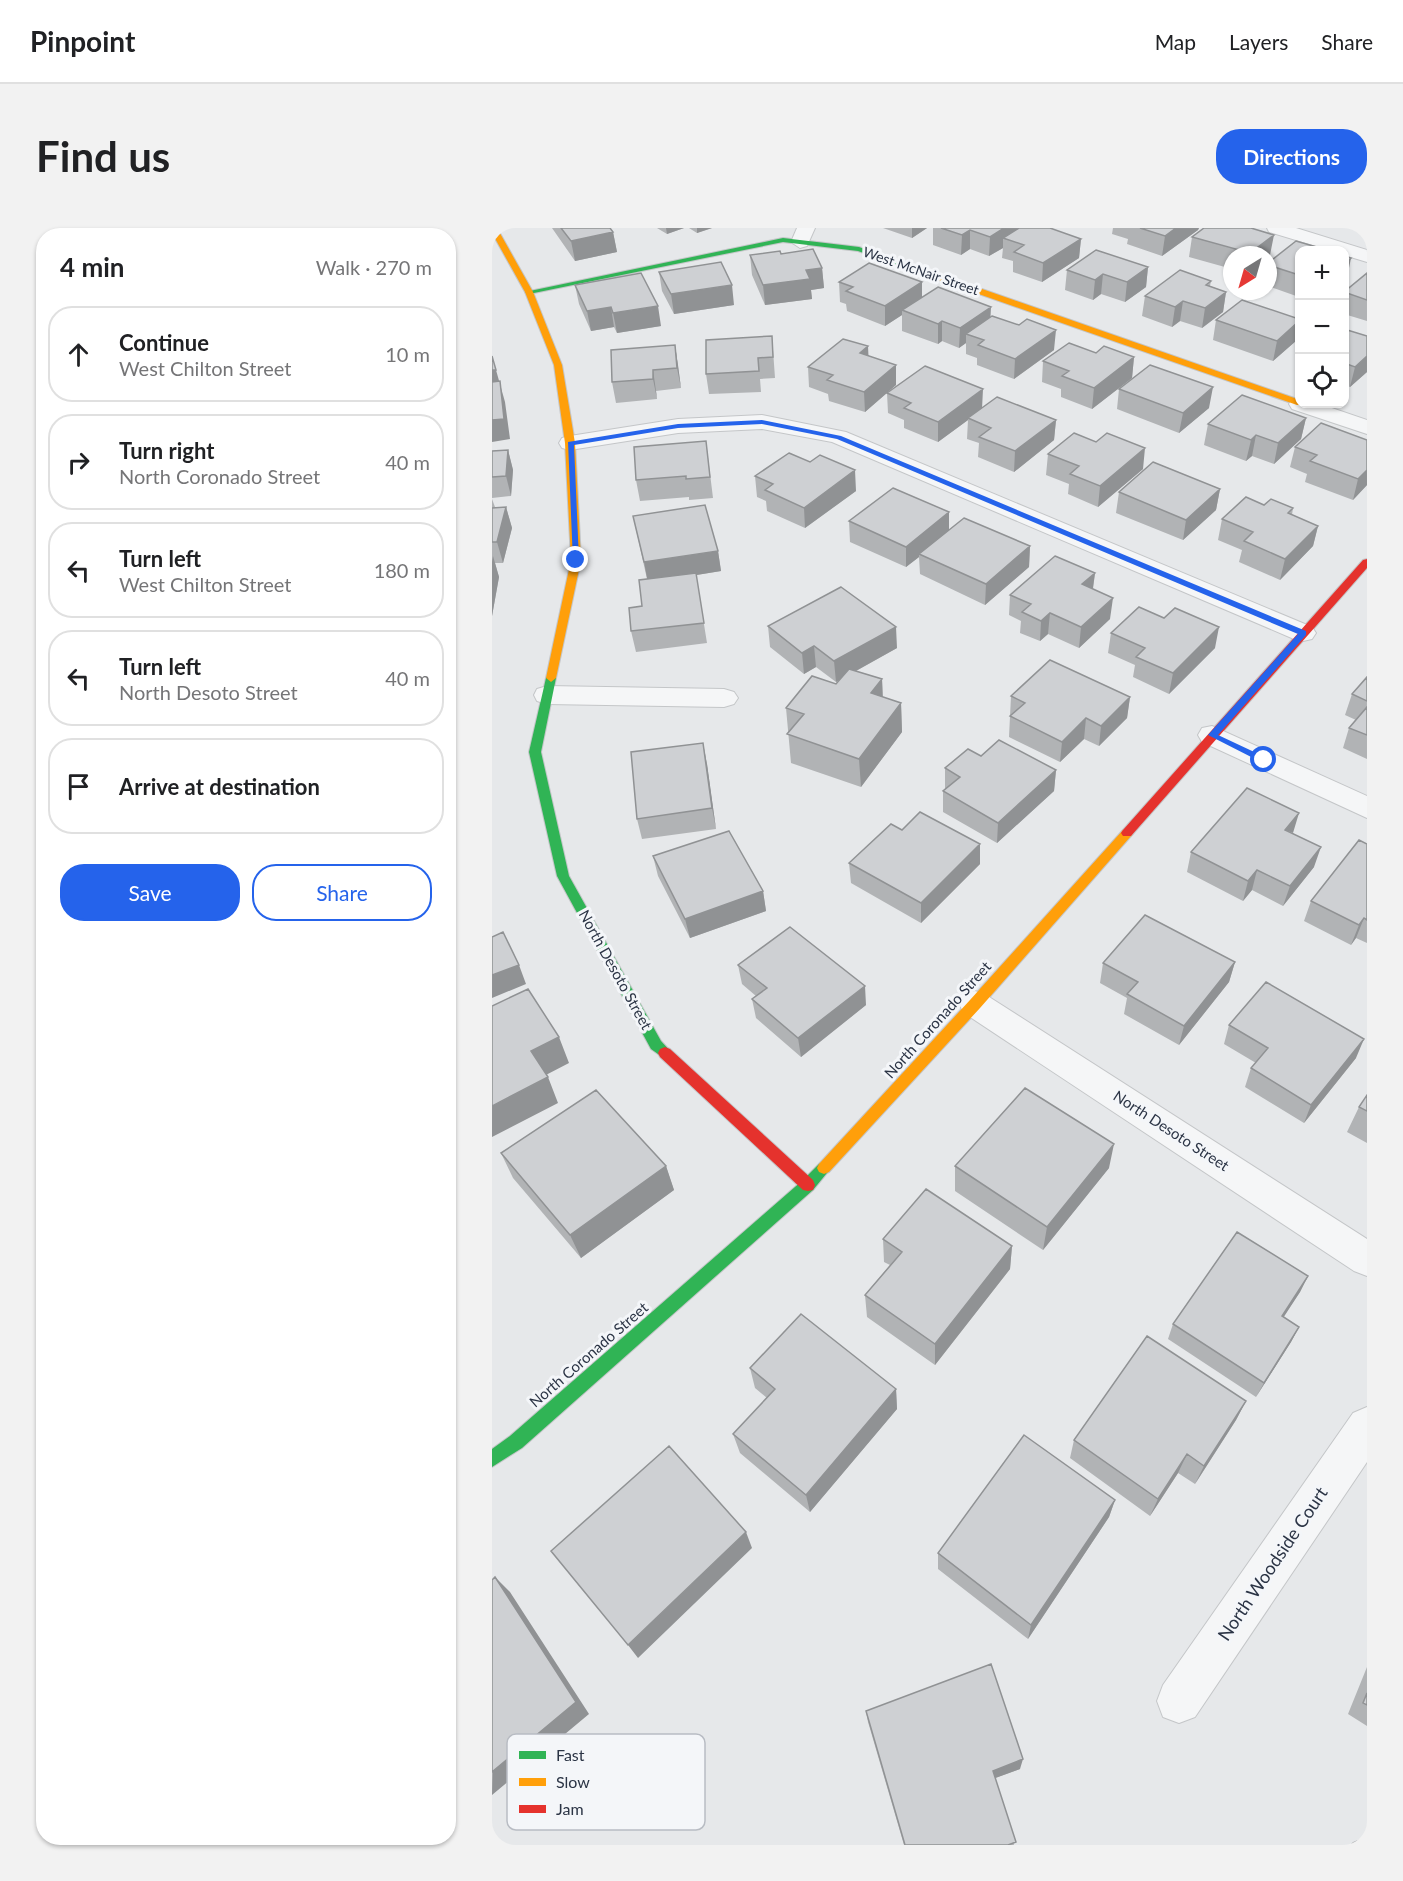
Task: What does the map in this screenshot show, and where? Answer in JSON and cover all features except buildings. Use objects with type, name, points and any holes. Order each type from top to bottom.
[{"type":"street","name":"North Desoto Street","points":[[494,228],[529,292],[558,365],[570,443],[576,560],[535,752],[564,876],[656,1045],[808,1185]]},
{"type":"street","points":[[1276,228],[1367,256]]},
{"type":"street","name":"West McNair Street","points":[[529,292],[803,235],[860,249],[1295,401]]},
{"type":"street","name":"West McNair Street","points":[[1314,408],[1367,427]]},
{"type":"street","points":[[570,443],[678,426],[762,422],[838,437],[1303,633]]},
{"type":"street","name":"North Coronado Street","points":[[492,1458],[516,1442],[808,1185],[975,1004],[1367,562]]},
{"type":"street","points":[[547,695],[724,698]]},
{"type":"street","points":[[1212,735],[1367,808]]},
{"type":"street","name":"North Desoto Street","points":[[975,1004],[1367,1259]]},
{"type":"street","name":"North Woodside Court","points":[[1179,1701],[1367,1427]]},
{"type":"traffic: fast","points":[[529,292],[783,240],[859,249],[916,269]]},
{"type":"traffic: fast","points":[[551,678],[535,752],[563,876],[656,1045],[665,1053]]},
{"type":"traffic: fast","points":[[492,1459],[516,1442],[808,1185],[824,1168]]},
{"type":"traffic: slow","points":[[493,228],[529,292],[558,365],[570,443],[576,560],[551,678]]},
{"type":"traffic: slow","points":[[916,269],[1295,401]]},
{"type":"traffic: slow","points":[[824,1168],[975,1004],[1127,833]]},
{"type":"traffic: jam","points":[[1127,833],[1367,562]]},
{"type":"traffic: jam","points":[[665,1053],[808,1185]]},
{"type":"route","points":[[576,560],[570,443],[678,426],[762,422],[838,437],[1303,633],[1212,735],[1264,760]]}]
